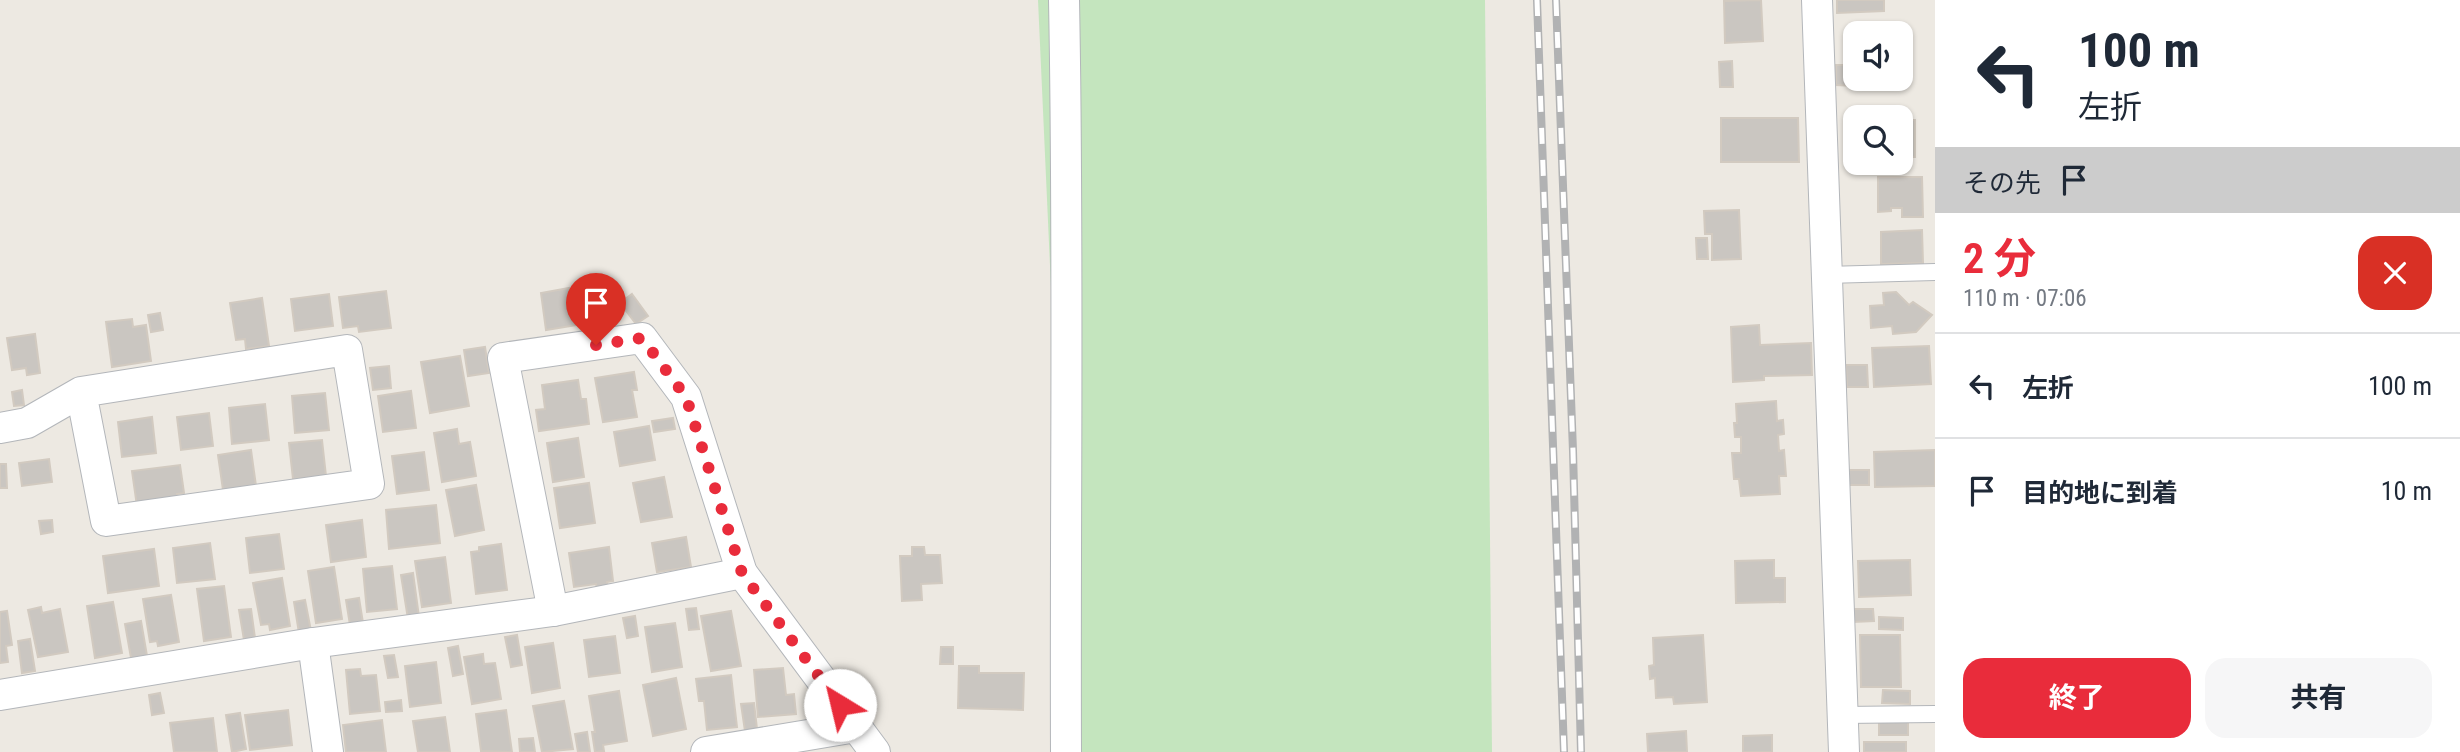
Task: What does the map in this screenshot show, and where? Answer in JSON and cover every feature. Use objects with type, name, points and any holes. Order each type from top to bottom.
[{"type":"street","points":[[1064,0],[1068,189],[1065,417],[1066,752]]},
{"type":"street","points":[[1818,0],[1844,752]]},
{"type":"street","points":[[553,611],[503,358],[642,338],[686,397],[742,573],[875,752]]},
{"type":"street","points":[[0,428],[27,423],[81,392],[347,349],[369,484],[106,521],[81,392]]},
{"type":"street","points":[[0,695],[313,643],[553,611],[742,573]]},
{"type":"street","points":[[313,643],[328,752]]},
{"type":"street","points":[[719,751],[856,727]]},
{"type":"lane","points":[[1826,275],[1935,272]]},
{"type":"lane","points":[[1842,715],[1935,714]]},
{"type":"green space","points":[[1038,0],[1485,0],[1492,752],[1072,752]]},
{"type":"building","points":[[1761,0],[1763,41],[1725,43],[1724,1]]},
{"type":"building","points":[[1837,0],[1884,0],[1884,11],[1837,13]]},
{"type":"building","points":[[1732,61],[1733,87],[1720,87],[1719,62]]},
{"type":"building","points":[[1836,65],[1843,65],[1843,85],[1836,85]]},
{"type":"building","points":[[1721,118],[1798,118],[1799,162],[1721,162]]},
{"type":"building","points":[[1913,120],[1915,120],[1913,157]]},
{"type":"building","points":[[1878,177],[1922,177],[1923,217],[1902,217],[1902,208],[1878,212]]},
{"type":"building","points":[[1739,210],[1741,259],[1712,260],[1712,234],[1705,234],[1704,211]]},
{"type":"building","points":[[1922,230],[1923,263],[1881,264],[1881,232]]},
{"type":"building","points":[[1696,238],[1707,238],[1708,259],[1697,259]]},
{"type":"building","points":[[569,288],[572,305],[579,304],[583,324],[546,330],[541,293]]},
{"type":"building","points":[[386,291],[391,328],[359,332],[358,326],[343,328],[339,297]]},
{"type":"building","points":[[1896,292],[1909,305],[1913,302],[1932,315],[1916,332],[1893,334],[1892,326],[1871,328],[1870,306],[1884,305],[1883,293]]},
{"type":"building","points":[[329,294],[333,326],[295,331],[291,299]]},
{"type":"building","points":[[632,294],[648,316],[636,324],[620,303]]},
{"type":"building","points":[[262,298],[269,346],[246,349],[245,339],[236,340],[230,303]]},
{"type":"building","points":[[160,313],[163,330],[151,332],[148,315]]},
{"type":"building","points":[[132,319],[133,327],[146,325],[151,361],[112,367],[106,322]]},
{"type":"building","points":[[1759,325],[1760,345],[1811,343],[1812,375],[1764,376],[1764,380],[1733,382],[1731,327]]},
{"type":"building","points":[[35,334],[40,373],[27,375],[26,368],[12,370],[7,338]]},
{"type":"building","points":[[1929,346],[1931,384],[1874,387],[1872,348]]},
{"type":"building","points":[[485,347],[489,373],[468,376],[464,350]]},
{"type":"building","points":[[460,356],[469,406],[430,413],[421,362]]},
{"type":"building","points":[[1846,365],[1867,365],[1868,387],[1847,387]]},
{"type":"building","points":[[389,366],[391,388],[373,390],[370,368]]},
{"type":"building","points":[[634,372],[637,390],[632,390],[637,417],[603,422],[595,378]]},
{"type":"building","points":[[578,380],[581,399],[586,399],[589,424],[539,431],[536,410],[545,409],[542,385]]},
{"type":"building","points":[[22,390],[24,405],[14,406],[12,392]]},
{"type":"building","points":[[411,391],[416,428],[383,432],[378,396]]},
{"type":"building","points":[[325,393],[329,430],[295,433],[292,396]]},
{"type":"building","points":[[1776,401],[1777,421],[1783,420],[1784,434],[1778,435],[1779,451],[1784,450],[1786,476],[1779,476],[1780,494],[1741,496],[1739,479],[1734,479],[1732,453],[1741,453],[1741,437],[1735,437],[1736,404]]},
{"type":"building","points":[[265,404],[269,440],[232,444],[229,408]]},
{"type":"building","points":[[209,413],[213,446],[181,450],[177,417]]},
{"type":"building","points":[[152,417],[156,453],[122,457],[118,422]]},
{"type":"building","points":[[673,418],[675,429],[654,432],[652,421]]},
{"type":"building","points":[[649,426],[655,460],[620,466],[614,432]]},
{"type":"building","points":[[457,429],[459,444],[470,442],[476,476],[442,482],[434,433]]},
{"type":"building","points":[[578,438],[584,477],[553,482],[547,443]]},
{"type":"building","points":[[322,440],[326,476],[293,479],[289,443]]},
{"type":"building","points":[[251,450],[256,486],[223,490],[218,455]]},
{"type":"building","points":[[1935,450],[1935,486],[1875,487],[1874,452]]},
{"type":"building","points":[[424,452],[429,490],[397,494],[392,456]]},
{"type":"building","points":[[49,459],[52,482],[22,486],[19,463]]},
{"type":"building","points":[[0,464],[6,464],[7,488],[0,488]]},
{"type":"building","points":[[180,465],[184,493],[177,494],[178,500],[137,506],[132,471]]},
{"type":"building","points":[[1849,470],[1869,470],[1869,485],[1849,485]]},
{"type":"building","points":[[664,477],[672,517],[641,522],[633,483]]},
{"type":"building","points":[[589,483],[595,523],[560,528],[554,488]]},
{"type":"building","points":[[476,485],[484,530],[455,536],[446,490]]},
{"type":"building","points":[[436,505],[440,543],[389,549],[386,510]]},
{"type":"building","points":[[52,520],[53,532],[41,534],[39,521]]},
{"type":"building","points":[[362,520],[366,557],[331,562],[326,525]]},
{"type":"building","points":[[279,534],[284,569],[250,573],[246,538]]},
{"type":"building","points":[[686,537],[691,567],[657,572],[652,543]]},
{"type":"building","points":[[210,543],[215,579],[177,583],[173,548]]},
{"type":"building","points":[[501,544],[507,590],[476,594],[471,552],[479,551],[479,547]]},
{"type":"building","points":[[609,547],[613,581],[607,582],[608,587],[597,588],[596,584],[574,587],[569,553]]},
{"type":"building","points":[[912,547],[924,547],[925,555],[940,555],[942,583],[921,584],[922,600],[902,601],[900,556],[912,556]]},
{"type":"building","points":[[154,549],[159,586],[108,593],[103,556]]},
{"type":"building","points":[[445,557],[451,603],[422,607],[415,561]]},
{"type":"building","points":[[1774,560],[1774,578],[1785,578],[1785,602],[1736,603],[1735,561]]},
{"type":"building","points":[[1910,560],[1911,595],[1859,597],[1858,561]]},
{"type":"building","points":[[392,566],[397,609],[367,612],[363,569]]},
{"type":"building","points":[[334,567],[342,619],[316,623],[308,571]]},
{"type":"building","points":[[413,573],[419,617],[408,619],[401,575]]},
{"type":"building","points":[[282,578],[290,626],[270,630],[269,624],[261,625],[253,583]]},
{"type":"building","points":[[224,586],[231,637],[204,641],[197,589]]},
{"type":"building","points":[[171,595],[179,642],[158,646],[157,641],[150,642],[143,599]]},
{"type":"building","points":[[359,598],[363,623],[350,625],[346,600]]},
{"type":"building","points":[[305,600],[311,631],[299,633],[294,602]]},
{"type":"building","points":[[113,602],[122,653],[95,658],[87,606]]},
{"type":"building","points":[[41,607],[42,613],[60,609],[68,652],[38,657],[28,610]]},
{"type":"building","points":[[696,608],[699,629],[689,630],[686,609]]},
{"type":"building","points":[[251,609],[255,638],[244,640],[239,610]]},
{"type":"building","points":[[1852,609],[1873,609],[1874,621],[1853,622]]},
{"type":"building","points":[[7,611],[12,645],[6,646],[8,662],[0,663],[0,612]]},
{"type":"building","points":[[731,611],[741,666],[711,671],[701,616]]},
{"type":"building","points":[[635,616],[638,636],[627,638],[623,618]]},
{"type":"building","points":[[1879,617],[1903,618],[1903,630],[1879,629]]},
{"type":"building","points":[[141,621],[147,656],[131,658],[125,624]]},
{"type":"building","points":[[675,623],[682,667],[652,672],[645,627]]},
{"type":"building","points":[[517,635],[522,665],[511,667],[505,637]]},
{"type":"building","points":[[1703,635],[1707,702],[1674,704],[1673,697],[1656,698],[1655,678],[1650,679],[1649,666],[1654,665],[1653,638]]},
{"type":"building","points":[[1860,635],[1900,635],[1901,687],[1861,687]]},
{"type":"building","points":[[615,636],[620,673],[589,677],[584,640]]},
{"type":"building","points":[[30,639],[35,671],[22,673],[18,641]]},
{"type":"building","points":[[553,643],[560,688],[532,693],[525,647]]},
{"type":"building","points":[[458,646],[463,674],[453,676],[448,648]]},
{"type":"building","points":[[941,647],[953,647],[953,664],[940,664]]},
{"type":"building","points":[[483,654],[484,664],[495,663],[501,699],[472,704],[464,657]]},
{"type":"building","points":[[394,655],[398,677],[388,678],[384,656]]},
{"type":"building","points":[[436,662],[441,703],[410,707],[405,666]]},
{"type":"building","points":[[959,666],[979,666],[979,673],[1024,673],[1023,710],[958,708]]},
{"type":"building","points":[[783,668],[786,695],[794,694],[796,714],[758,717],[754,670]]},
{"type":"building","points":[[360,669],[361,676],[376,675],[380,711],[350,714],[346,670]]},
{"type":"building","points":[[731,675],[737,727],[707,730],[704,701],[699,701],[696,679]]},
{"type":"building","points":[[676,678],[686,729],[653,736],[643,685]]},
{"type":"building","points":[[1883,690],[1910,691],[1910,704],[1882,703]]},
{"type":"building","points":[[619,691],[627,741],[603,745],[604,751],[595,752],[592,732],[595,732],[589,696]]},
{"type":"building","points":[[160,693],[164,713],[152,715],[149,695]]},
{"type":"building","points":[[401,700],[402,711],[386,712],[385,702]]},
{"type":"building","points":[[564,701],[573,749],[542,752],[533,706]]},
{"type":"building","points":[[754,703],[757,729],[745,731],[741,704]]},
{"type":"building","points":[[288,710],[292,745],[250,750],[245,715]]},
{"type":"building","points":[[506,710],[512,752],[481,751],[476,714]]},
{"type":"building","points":[[240,713],[246,749],[232,752],[226,715]]},
{"type":"building","points":[[445,717],[450,752],[418,752],[413,721]]},
{"type":"building","points":[[213,718],[217,752],[174,752],[170,723]]},
{"type":"building","points":[[382,720],[386,752],[346,752],[343,725]]},
{"type":"building","points":[[1879,722],[1908,722],[1908,735],[1879,735]]},
{"type":"building","points":[[1686,731],[1687,752],[1648,752],[1647,734]]},
{"type":"building","points":[[587,732],[590,752],[578,752],[575,734]]},
{"type":"building","points":[[1772,735],[1772,752],[1743,752],[1743,736]]},
{"type":"building","points":[[533,738],[535,752],[520,752],[519,739]]},
{"type":"building","points":[[1864,742],[1906,742],[1906,752],[1864,752]]},
{"type":"railway","points":[[1537,0],[1564,752]]},
{"type":"railway","points":[[1556,0],[1581,752]]},
{"type":"route","points":[[596,345],[642,338],[686,397],[742,573],[840,705]]}]
